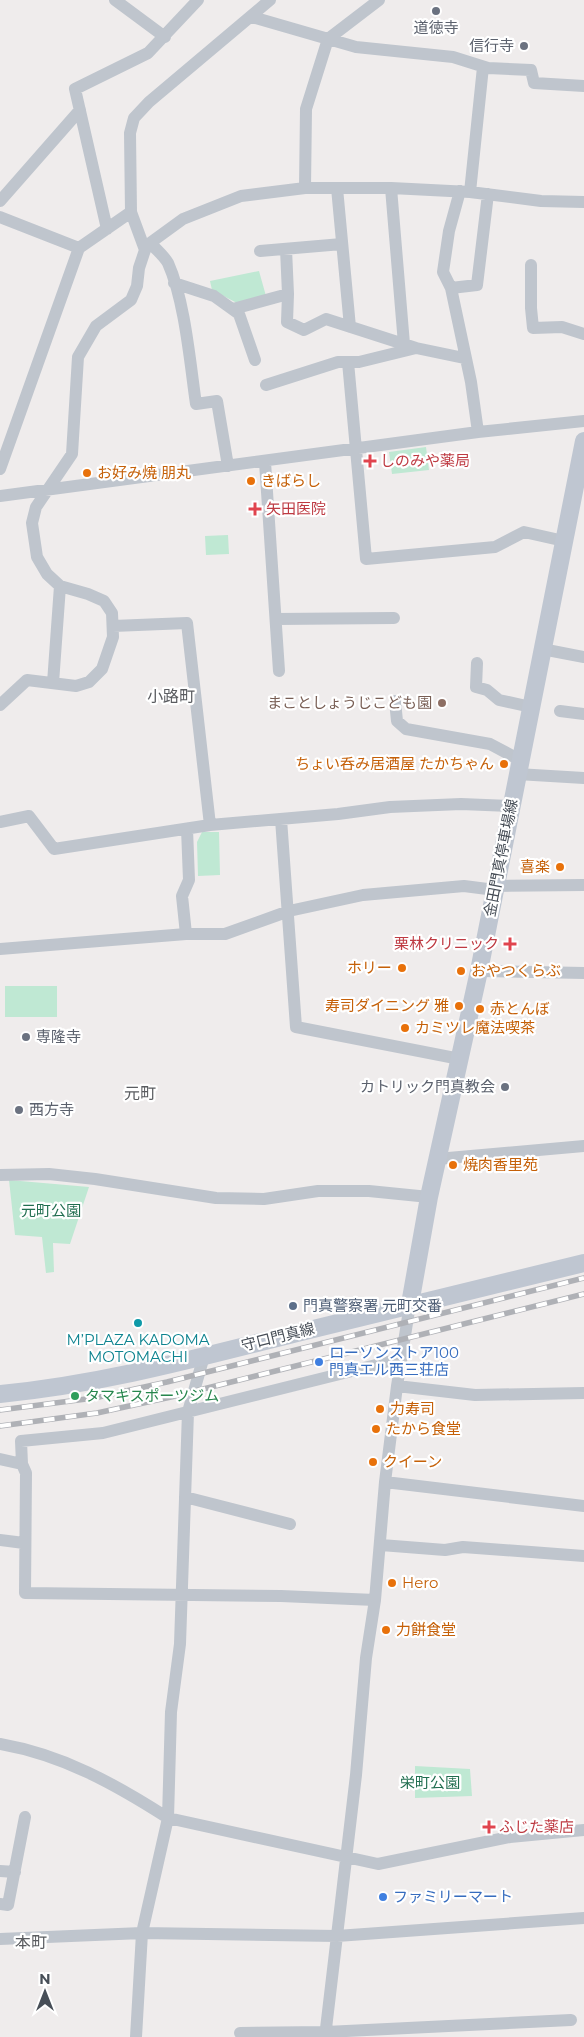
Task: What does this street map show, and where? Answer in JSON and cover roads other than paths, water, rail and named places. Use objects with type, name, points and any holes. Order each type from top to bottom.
[{"type":"main road","name":"金田門真停車場線","points":[[410,1304],[429,1197],[479,971],[584,442]]},
{"type":"main road","name":"守口門真線","points":[[0,1394],[92,1383],[584,1262]]},
{"type":"street","points":[[115,0],[165,37]]},
{"type":"street","points":[[107,229],[75,89],[148,53],[198,0]]},
{"type":"street","points":[[228,466],[217,401],[196,404],[183,320],[167,262],[148,246],[131,212],[130,132],[134,118],[149,102],[270,0]]},
{"type":"street","points":[[305,188],[306,110],[328,38],[380,0]]},
{"type":"street","points":[[252,17],[356,47],[453,57],[483,67],[531,70],[534,83],[584,86]]},
{"type":"street","points":[[478,432],[451,288],[443,272],[449,231],[465,191],[483,67]]},
{"type":"street","points":[[0,201],[80,110]]},
{"type":"street","points":[[0,705],[27,680],[76,686],[89,682],[102,669],[113,637],[112,613],[104,601],[60,586],[47,574],[38,557],[33,539],[32,523],[36,507],[72,454],[78,358],[96,326],[131,300],[148,246],[182,219],[241,196],[305,188],[391,188],[465,191],[541,201],[584,202]]},
{"type":"street","points":[[336,188],[350,327]]},
{"type":"street","points":[[391,188],[410,346]]},
{"type":"street","points":[[451,288],[477,285],[488,194]]},
{"type":"street","points":[[0,469],[79,248],[131,212]]},
{"type":"street","points":[[0,217],[79,248]]},
{"type":"street","points":[[260,251],[342,244]]},
{"type":"street","points":[[286,249],[287,322],[304,330],[326,319],[410,346],[464,358]]},
{"type":"street","points":[[531,265],[533,328],[562,327],[584,334]]},
{"type":"street","points":[[174,283],[199,290],[239,314],[255,360]]},
{"type":"street","points":[[233,309],[288,294]]},
{"type":"street","points":[[266,385],[338,362],[388,356],[410,346]]},
{"type":"street","points":[[348,362],[366,559],[495,546],[524,532],[564,540]]},
{"type":"street","points":[[0,496],[478,432],[584,421]]},
{"type":"street","points":[[265,462],[279,671]]},
{"type":"street","points":[[53,683],[60,586]]},
{"type":"street","points":[[276,619],[394,618]]},
{"type":"street","points":[[113,626],[187,624],[210,825]]},
{"type":"street","points":[[542,649],[584,657]]},
{"type":"street","points":[[477,663],[476,687],[487,690],[499,700],[531,707]]},
{"type":"street","points":[[395,701],[397,721],[406,729],[490,744],[519,767],[584,778]]},
{"type":"street","points":[[560,711],[584,714]]},
{"type":"street","points":[[0,822],[30,816],[54,849],[210,825],[282,820],[390,807],[461,804],[512,806]]},
{"type":"street","points":[[282,820],[296,1027],[460,1059]]},
{"type":"street","points":[[186,828],[189,880],[182,896],[186,934]]},
{"type":"street","points":[[0,949],[186,934],[225,934],[289,911],[379,893],[464,886],[495,888],[584,885]]},
{"type":"street","points":[[479,971],[584,972]]},
{"type":"street","points":[[437,1159],[584,1146]]},
{"type":"street","points":[[0,1175],[50,1174],[216,1198],[264,1199],[318,1192],[369,1191],[429,1197]]},
{"type":"street","points":[[325,2035],[346,1858],[366,1658],[381,1545],[385,1482],[400,1359],[410,1304]]},
{"type":"street","points":[[136,2037],[142,1933],[168,1818],[170,1712],[180,1644],[188,1412],[204,1356]]},
{"type":"street","points":[[375,1600],[182,1594],[25,1593],[26,1473],[22,1464],[21,1441],[103,1434],[400,1359]]},
{"type":"street","points":[[397,1386],[475,1395],[584,1393]]},
{"type":"street","points":[[0,1459],[22,1464]]},
{"type":"street","points":[[385,1482],[584,1506]]},
{"type":"street","points":[[185,1497],[290,1524]]},
{"type":"street","points":[[0,1540],[24,1543]]},
{"type":"street","points":[[381,1545],[445,1550],[463,1547],[584,1556]]},
{"type":"street","points":[[0,1744],[63,1760],[139,1799],[168,1818],[378,1864],[510,1837],[584,1830]]},
{"type":"street","points":[[0,1904],[8,1905],[25,1817]]},
{"type":"street","points":[[0,1871],[15,1872]]},
{"type":"street","points":[[0,1939],[142,1933],[336,1936],[584,1918]]},
{"type":"street","points":[[240,2033],[325,2035],[571,2020]]},
{"type":"railway","points":[[0,1410],[94,1398],[167,1382],[584,1278]]},
{"type":"railway","points":[[0,1426],[97,1413],[171,1397],[584,1294]]},
{"type":"place","name":"道徳寺","points":[[436,11]]},
{"type":"place","name":"信行寺","points":[[524,46]]},
{"type":"place","name":"しのみや薬局","points":[[370,461]]},
{"type":"place","name":"お好み焼 朋丸","points":[[87,473]]},
{"type":"place","name":"きばらし","points":[[251,481]]},
{"type":"place","name":"矢田医院","points":[[255,509]]},
{"type":"place","name":"まことしょうじこども園","points":[[442,703]]},
{"type":"place","name":"ちょい呑み居酒屋 たかちゃん","points":[[504,764]]},
{"type":"place","name":"喜楽","points":[[560,867]]},
{"type":"place","name":"栗林クリニック","points":[[510,944]]},
{"type":"place","name":"ホリー","points":[[402,968]]},
{"type":"place","name":"おやつくらぶ","points":[[461,971]]},
{"type":"place","name":"寿司ダイニング 雅","points":[[459,1006]]},
{"type":"place","name":"赤とんぼ","points":[[480,1009]]},
{"type":"place","name":"カミツレ魔法喫茶","points":[[405,1028]]},
{"type":"place","name":"専隆寺","points":[[26,1037]]},
{"type":"place","name":"カトリック門真教会","points":[[505,1087]]},
{"type":"place","name":"西方寺","points":[[19,1110]]},
{"type":"place","name":"焼肉香里苑","points":[[453,1165]]},
{"type":"place","name":"門真警察署 元町交番","points":[[293,1306]]},
{"type":"place","name":"M’PLAZA KADOMA MOTOMACHI","points":[[138,1323]]},
{"type":"place","name":"ローソンストア100 門真エル西三荘店","points":[[319,1362]]},
{"type":"place","name":"タマキスポーツジム","points":[[75,1396]]},
{"type":"place","name":"力寿司","points":[[380,1409]]},
{"type":"place","name":"たから食堂","points":[[376,1429]]},
{"type":"place","name":"クイーン","points":[[373,1462]]},
{"type":"place","name":"Hero","points":[[392,1583]]},
{"type":"place","name":"力餅食堂","points":[[386,1630]]},
{"type":"place","name":"ふじた薬店","points":[[489,1827]]},
{"type":"place","name":"ファミリーマート","points":[[383,1897]]},
{"type":"district","name":"小路町","points":[[171,696]]},
{"type":"district","name":"元町","points":[[140,1093]]},
{"type":"district","name":"本町","points":[[31,1942]]},
{"type":"park label","name":"元町公園","points":[[51,1211]]},
{"type":"park label","name":"栄町公園","points":[[430,1783]]}]
